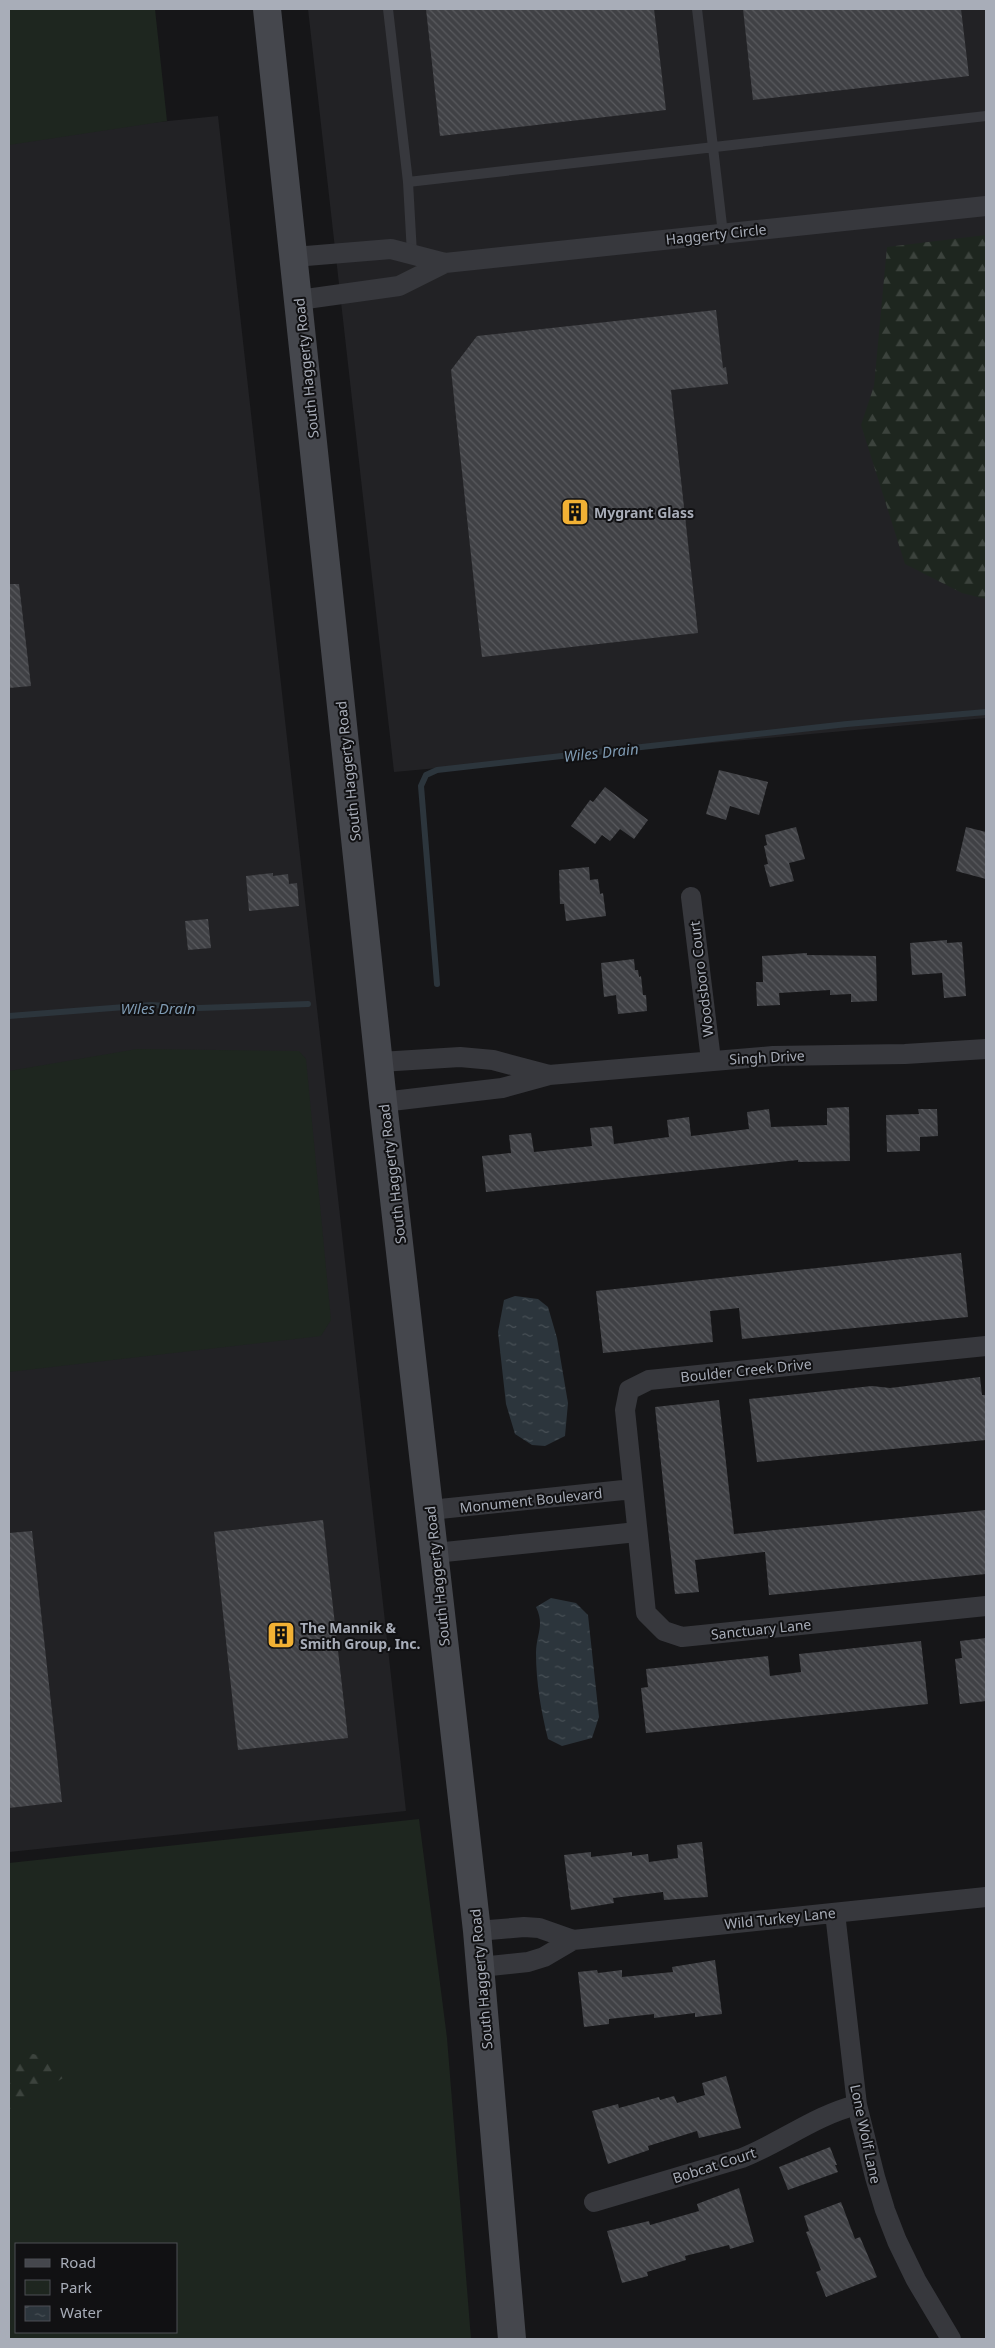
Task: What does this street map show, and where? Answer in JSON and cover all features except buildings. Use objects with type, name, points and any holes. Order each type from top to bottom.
[{"type":"main road","name":"South Haggerty Road","points":[[267,9],[383,1102],[481,1967],[512,2339]]},
{"type":"street","name":"Haggerty Circle","points":[[299,300],[399,286],[445,263],[986,206]]},
{"type":"street","name":"Haggerty Circle","points":[[294,258],[391,249],[445,263]]},
{"type":"street","name":"Woodsboro Court","points":[[691,898],[710,1060]]},
{"type":"street","name":"Singh Drive","points":[[383,1102],[502,1088],[548,1075],[710,1060],[773,1056],[905,1054],[986,1049]]},
{"type":"street","name":"Singh Drive","points":[[380,1062],[460,1057],[493,1060],[548,1075]]},
{"type":"street","name":"Boulder Creek Drive","points":[[635,1511],[625,1410],[629,1390],[649,1380],[986,1346]]},
{"type":"street","name":"Monument Boulevard","points":[[430,1510],[632,1489]]},
{"type":"street","name":"Sanctuary Lane","points":[[635,1511],[646,1613],[664,1631],[682,1637],[986,1606]]},
{"type":"street","points":[[434,1553],[637,1532]]},
{"type":"street","name":"Wild Turkey Lane","points":[[481,1967],[528,1962],[544,1957],[573,1940],[986,1897]]},
{"type":"street","name":"Lone Wolf Lane","points":[[835,1913],[858,2105],[885,2210],[916,2280],[951,2339]]},
{"type":"street","name":"Wild Turkey Lane","points":[[477,1931],[524,1927],[539,1928],[573,1940]]},
{"type":"street","name":"Bobcat Court","points":[[594,2202],[742,2158],[818,2119],[841,2109],[858,2105]]},
{"type":"lane","points":[[388,9],[408,182],[412,254]]},
{"type":"lane","points":[[697,9],[723,234]]},
{"type":"lane","points":[[408,182],[986,116]]},
{"type":"shaded area","points":[[308,9],[986,9],[986,718],[394,772]]},
{"type":"shaded area","points":[[218,116],[406,1811],[9,1852],[9,137]]},
{"type":"green space","points":[[9,9],[155,9],[167,121],[9,145]]},
{"type":"green space","points":[[986,235],[986,599],[962,593],[905,564],[861,425],[874,386],[887,247]]},
{"type":"green space","points":[[137,1049],[299,1051],[306,1059],[331,1320],[321,1336],[9,1372],[9,1071]]},
{"type":"green space","points":[[419,1819],[447,2038],[471,2339],[9,2339],[9,1863]]},
{"type":"green space","points":[[33,2054],[59,2060],[63,2078],[9,2112],[9,2060]]},
{"type":"water","points":[[515,1296],[538,1299],[548,1307],[557,1338],[568,1403],[565,1436],[545,1446],[532,1445],[515,1434],[506,1404],[498,1332],[504,1300]]},
{"type":"water","points":[[551,1598],[576,1603],[588,1615],[599,1717],[592,1738],[562,1746],[548,1739],[537,1675],[536,1646],[540,1620],[536,1607]]},
{"type":"waterway","name":"Wiles Drain","points":[[437,984],[421,786],[426,775],[437,770],[847,724],[986,712]]},
{"type":"waterway","name":"Wiles Drain","points":[[9,1016],[151,1005],[199,1008],[308,1004]]},
{"type":"place","name":"Mygrant Glass","points":[[575,512]]},
{"type":"place","name":"The Mannik & Smith Group, Inc.","points":[[281,1635]]}]
